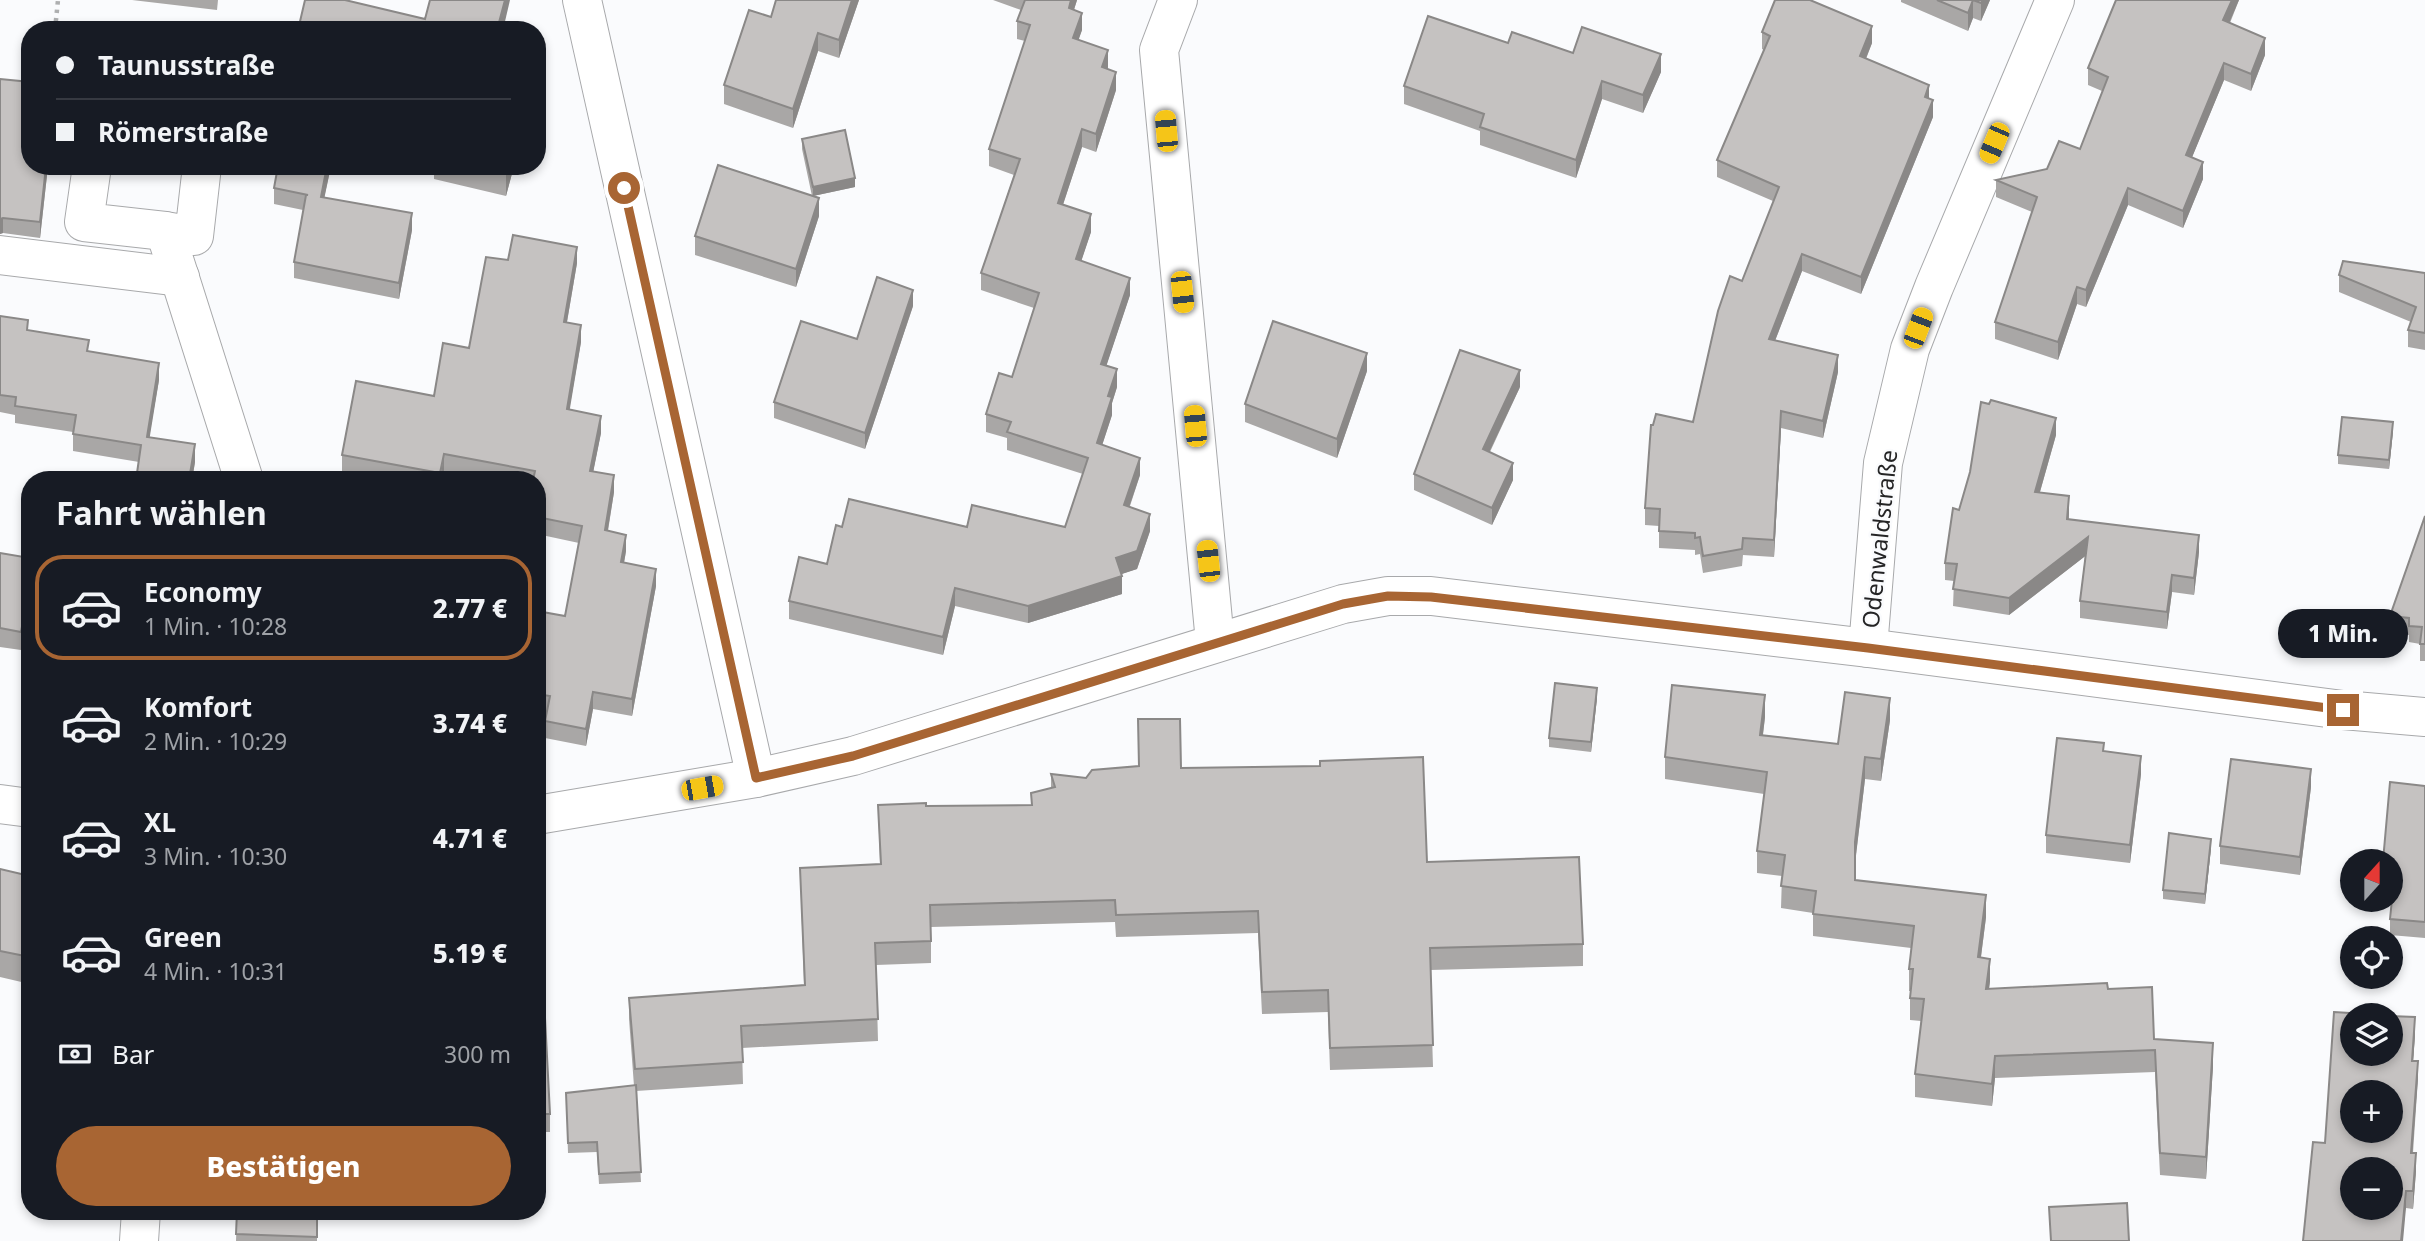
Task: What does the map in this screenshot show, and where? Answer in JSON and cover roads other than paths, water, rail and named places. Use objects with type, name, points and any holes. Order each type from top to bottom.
[{"type":"street","points":[[582,0],[756,778]]},
{"type":"street","points":[[1178,0],[1158,50],[1215,642]]},
{"type":"street","name":"Odenwaldstraße","points":[[1868,648],[1883,463],[1910,349],[2055,0]]},
{"type":"street","points":[[91,175],[84,222],[165,230],[194,236],[201,175]]},
{"type":"street","points":[[165,230],[241,471]]},
{"type":"street","points":[[0,255],[180,277]]},
{"type":"street","points":[[546,814],[756,778],[853,756],[1215,642],[1343,604],[1388,596],[1420,596],[1868,648],[2343,710],[2425,717]]},
{"type":"street","points":[[0,804],[21,807]]},
{"type":"street","points":[[139,1241],[140,1220]]}]
